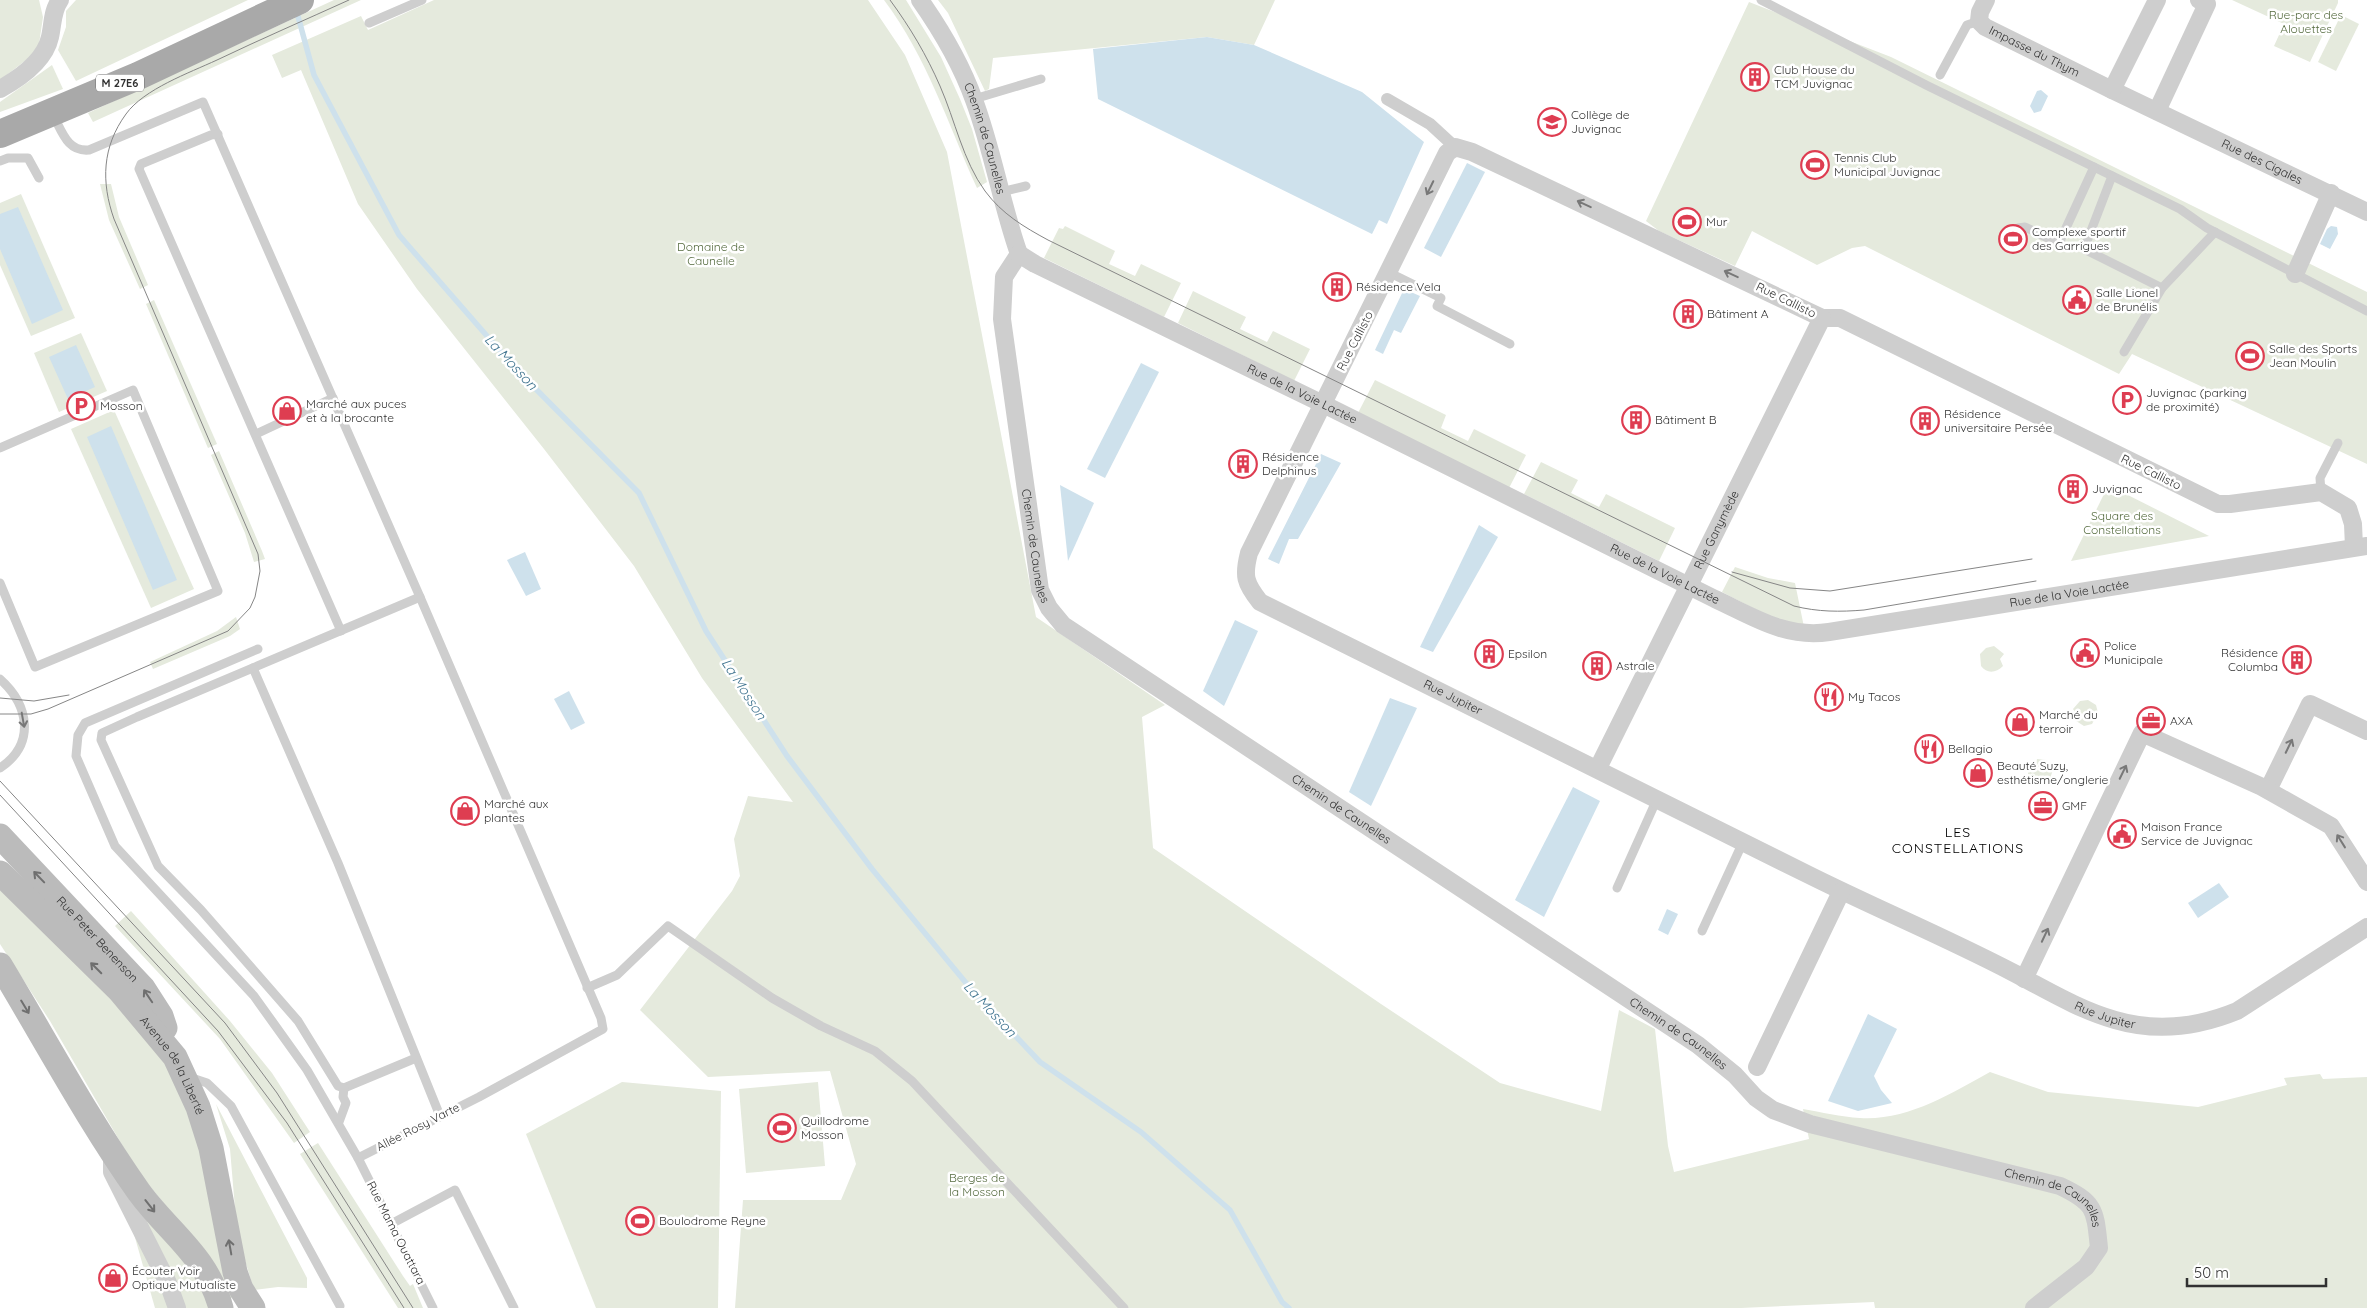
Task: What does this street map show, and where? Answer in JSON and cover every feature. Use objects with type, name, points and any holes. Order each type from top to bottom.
[{"type":"main road","name":"M 27E6","points":[[0,134],[138,76],[300,0]]},
{"type":"main road","name":"Rue Peter Benenson","points":[[0,836],[143,988],[162,1016],[179,1066]]},
{"type":"main road","name":"Avenue de la Liberté","points":[[0,873],[119,990],[179,1066],[198,1107],[211,1148],[235,1272],[241,1289],[253,1308]]},
{"type":"main road","points":[[0,966],[112,1151],[158,1217],[199,1259],[221,1308]]},
{"type":"street","name":"Chemin de Caunelles","points":[[920,0],[948,46],[974,99],[1001,192],[1004,212],[1019,254],[1004,277],[1002,319],[1040,590],[1049,608],[1063,625],[1698,1046],[1734,1075],[1756,1098],[1774,1110],[1818,1127],[2060,1186],[2083,1197],[2095,1214],[2099,1248],[2086,1267],[2034,1308]]},
{"type":"street","name":"Impasse du Thym","points":[[1986,0],[1980,12],[1979,20],[1985,27],[2112,90]]},
{"type":"street","points":[[2112,90],[2157,0]]},
{"type":"street","points":[[2156,111],[2207,4],[2199,0]]},
{"type":"street","points":[[0,90],[11,83],[43,55],[48,44],[55,2]]},
{"type":"street","name":"Rue des Cigales","points":[[2112,90],[2331,193],[2367,212]]},
{"type":"street","points":[[1387,99],[1430,124],[1455,147]]},
{"type":"street","name":"Rue Callisto","points":[[1323,404],[1390,273],[1447,153],[1455,147],[1472,152],[1621,221],[1822,318],[1840,318],[2218,504],[2321,492]]},
{"type":"street","points":[[2295,274],[2331,193]]},
{"type":"street","name":"Rue de la Voie Lactée","points":[[1019,254],[1035,264],[1323,404],[1688,586],[1778,629],[1798,634],[1818,634],[2361,547]]},
{"type":"street","name":"Rue Ganymède","points":[[1598,768],[1822,318]]},
{"type":"street","name":"Rue Jupiter","points":[[1323,404],[1249,552],[1245,570],[1248,587],[1260,602],[1598,768],[1841,892],[2115,1020],[2151,1027],[2187,1026],[2216,1020],[2237,1011],[2367,927]]},
{"type":"street","points":[[2321,492],[2348,508],[2361,547]]},
{"type":"street","points":[[2268,790],[2310,704],[2367,731]]},
{"type":"street","points":[[2024,979],[2142,733],[2268,790],[2331,826],[2367,882]]},
{"type":"street","points":[[1757,1067],[1841,892]]},
{"type":"street","points":[[112,1151],[112,1172],[168,1283],[177,1308]]},
{"type":"lane","points":[[369,23],[422,0]]},
{"type":"lane","points":[[1761,0],[1928,86],[2180,209],[2215,232],[2367,311]]},
{"type":"lane","points":[[1940,75],[1967,25],[1979,20]]},
{"type":"lane","points":[[974,99],[1041,79]]},
{"type":"lane","points":[[52,112],[67,140],[73,148],[79,151],[88,150],[111,141],[203,102],[420,598],[587,988],[617,974],[668,926],[772,998],[821,1026],[874,1051],[912,1081],[1124,1308]]},
{"type":"lane","points":[[218,134],[210,135],[141,164],[139,169],[341,631]]},
{"type":"lane","points":[[0,161],[8,158],[28,158],[39,178]]},
{"type":"lane","points":[[2010,242],[2018,228],[2025,227],[2058,243],[2094,167]]},
{"type":"lane","points":[[2112,176],[2084,249],[2162,288]]},
{"type":"lane","points":[[1001,192],[1026,186]]},
{"type":"lane","points":[[2124,352],[2162,288],[2215,232]]},
{"type":"lane","points":[[1390,273],[1441,298],[1437,306],[1510,344]]},
{"type":"lane","points":[[0,448],[132,390],[218,591],[35,667],[0,583]]},
{"type":"lane","points":[[256,434],[333,398]]},
{"type":"lane","points":[[2321,492],[2320,478],[2338,443]]},
{"type":"lane","points":[[416,1058],[344,1088],[338,1086],[298,1021],[201,910],[158,866],[102,740],[102,732],[420,598]]},
{"type":"lane","name":"Rue Mama Ouattara","points":[[258,650],[85,723],[78,735],[76,756],[119,853],[254,996],[308,1070],[358,1158],[433,1308]]},
{"type":"lane","points":[[253,668],[338,863],[440,1116]]},
{"type":"lane","points":[[0,679],[16,694],[24,729],[18,752],[0,768]]},
{"type":"lane","points":[[1617,888],[1658,799]]},
{"type":"lane","points":[[1702,931],[1742,842]]},
{"type":"lane","name":"Allée Rosy Varte","points":[[358,1158],[479,1097],[603,1030],[587,988]]},
{"type":"lane","points":[[179,1066],[207,1084],[231,1106],[340,1306]]},
{"type":"lane","points":[[338,1122],[346,1103],[343,1097],[344,1088]]},
{"type":"lane","points":[[391,1224],[455,1190],[514,1308]]},
{"type":"green space","points":[[0,0],[39,0],[43,17],[38,51],[0,80]]},
{"type":"green space","points":[[76,0],[248,0],[76,81],[58,50],[66,27],[66,11]]},
{"type":"green space","points":[[334,0],[361,0],[93,122],[88,113]]},
{"type":"green space","name":"Domaine de Caunelle","points":[[434,0],[868,0],[905,55],[947,152],[1036,617],[1165,705],[1142,717],[1153,848],[1381,1004],[1500,1083],[1601,1111],[1619,1010],[1655,1029],[1668,1146],[1674,1172],[1809,1139],[1803,1109],[1860,1118],[1895,1115],[1911,1111],[1944,1097],[1990,1072],[2048,1092],[2198,1107],[2287,1085],[2284,1078],[2320,1074],[2323,1079],[2367,1077],[2367,1308],[1875,1308],[1874,1302],[1741,1308],[735,1308],[743,1200],[841,1200],[856,1164],[830,1071],[708,1077],[640,1010],[732,891],[740,876],[734,839],[748,796],[793,802],[702,678],[634,566],[417,289],[358,204],[301,70],[282,78],[272,55],[361,16],[368,30]]},
{"type":"green space","points":[[884,0],[906,0],[941,57],[972,129],[987,182],[977,188],[925,68],[913,45]]},
{"type":"green space","points":[[938,0],[1275,0],[1254,45],[1207,37],[993,58],[989,89],[985,91],[948,13]]},
{"type":"green space","name":"Rue-parc des Alouettes","points":[[2232,0],[2338,0],[2338,3],[2310,62],[2274,46],[2284,24]]},
{"type":"green space","name":"Complexe sportif des Garrigues","points":[[1749,2],[1891,57],[2367,292],[2367,464],[2132,354],[2119,374],[1865,246],[1852,248],[1817,265],[1752,231],[1735,266],[1659,231],[1646,221]]},
{"type":"green space","points":[[2341,15],[2359,24],[2336,71],[2318,62]]},
{"type":"green space","points":[[52,65],[63,89],[0,112],[0,102]]},
{"type":"green space","points":[[100,184],[111,184],[119,217],[148,285],[140,289],[109,220]]},
{"type":"green space","points":[[21,194],[75,318],[31,336],[0,265],[0,203]]},
{"type":"green space","points":[[1065,226],[1115,251],[1109,264],[1135,276],[1141,264],[1181,283],[1164,317],[1044,258],[1059,228],[1063,229]]},
{"type":"green space","points":[[1193,291],[1246,317],[1240,329],[1267,342],[1273,331],[1310,349],[1294,381],[1178,323]]},
{"type":"green space","points":[[154,300],[217,444],[208,448],[146,304]]},
{"type":"green space","points":[[81,333],[107,391],[59,412],[34,353]]},
{"type":"green space","points":[[1375,380],[1446,415],[1441,428],[1468,441],[1474,429],[1526,455],[1509,488],[1358,413]]},
{"type":"green space","points":[[114,410],[194,589],[151,608],[71,429]]},
{"type":"green space","points":[[219,451],[265,559],[254,562],[245,533],[211,455]]},
{"type":"green space","points":[[1541,462],[1578,480],[1571,493],[1599,507],[1606,494],[1675,528],[1659,561],[1524,494]]},
{"type":"green space","name":"Square des Constellations","points":[[2110,486],[2209,536],[2071,561],[2107,488]]},
{"type":"green space","points":[[1735,567],[1768,578],[1795,583],[1804,627],[1768,616],[1722,592]]},
{"type":"green space","points":[[236,617],[240,629],[230,636],[153,669],[150,662],[217,631]]},
{"type":"green space","points":[[1994,646],[2004,654],[2000,659],[2003,666],[1995,671],[1983,669],[1980,654],[1986,648]]},
{"type":"green space","points":[[2088,700],[2096,705],[2098,713],[2092,724],[2084,726],[2073,719],[2076,714],[2073,709],[2080,701]]},
{"type":"green space","points":[[2037,759],[2046,760],[2053,770],[2049,781],[2041,785],[2033,782],[2028,776],[2028,767],[2036,765]]},
{"type":"green space","points":[[0,890],[97,983],[165,1062],[190,1110],[234,1297],[227,1300],[191,1237],[136,1169],[50,1021],[0,944]]},
{"type":"green space","points":[[131,911],[230,1021],[272,1073],[310,1132],[294,1143],[220,1039],[115,926]]},
{"type":"green space","name":"Boulodrome Reyne","points":[[622,1082],[721,1091],[718,1308],[596,1308],[526,1134]]},
{"type":"green space","name":"Quillodrome Mosson","points":[[818,1082],[825,1166],[746,1173],[739,1089]]},
{"type":"green space","points":[[216,1104],[307,1278],[307,1288],[278,1287],[254,1290],[243,1254],[236,1220],[230,1149]]},
{"type":"green space","points":[[318,1143],[403,1276],[410,1286],[413,1284],[423,1308],[398,1308],[300,1154]]},
{"type":"green space","points":[[137,1204],[185,1259],[211,1308],[182,1308]]},
{"type":"green space","points":[[132,1227],[171,1308],[155,1308]]},
{"type":"water","points":[[1207,37],[1254,45],[1362,92],[1424,142],[1387,224],[1379,220],[1372,234],[1098,99],[1093,49]]},
{"type":"water","points":[[2041,90],[2048,96],[2041,111],[2034,113],[2030,106],[2037,91]]},
{"type":"water","points":[[1467,163],[1485,172],[1441,257],[1424,248]]},
{"type":"water","points":[[18,207],[63,310],[32,324],[0,249],[0,214]]},
{"type":"water","points":[[2331,226],[2337,227],[2338,234],[2330,249],[2320,244],[2327,229]]},
{"type":"water","points":[[1404,289],[1420,296],[1401,333],[1394,330],[1383,354],[1375,350]]},
{"type":"water","points":[[76,345],[95,387],[68,399],[49,357]]},
{"type":"water","points":[[1141,363],[1159,372],[1105,478],[1087,469]]},
{"type":"water","points":[[111,426],[177,580],[153,590],[87,437]]},
{"type":"water","points":[[1321,454],[1341,463],[1298,539],[1289,539],[1279,564],[1268,559]]},
{"type":"water","points":[[1060,485],[1094,503],[1068,561]]},
{"type":"water","points":[[1479,525],[1498,537],[1433,652],[1420,647]]},
{"type":"water","points":[[525,552],[541,589],[526,596],[507,560]]},
{"type":"water","points":[[1235,620],[1258,631],[1224,706],[1203,691]]},
{"type":"water","points":[[569,691],[585,723],[571,730],[554,699]]},
{"type":"water","points":[[1390,698],[1417,708],[1371,806],[1349,792]]},
{"type":"water","points":[[1573,787],[1600,801],[1544,917],[1515,900]]},
{"type":"water","points":[[2219,883],[2229,897],[2198,918],[2188,903]]},
{"type":"water","points":[[1667,909],[1678,914],[1668,935],[1658,930]]},
{"type":"water","points":[[1868,1014],[1897,1029],[1874,1076],[1881,1090],[1892,1103],[1858,1111],[1828,1101]]},
{"type":"waterway","name":"La Mosson","points":[[296,9],[314,75],[399,235],[514,367],[639,493],[706,631],[787,756],[872,869],[971,989],[1040,1062],[1141,1132],[1230,1210],[1282,1302],[1289,1308]]},
{"type":"tram line","points":[[0,714],[31,714],[48,709],[228,631],[250,608],[255,597],[260,571],[258,554],[114,219],[107,192],[106,165],[108,152],[118,126],[126,114],[134,105],[155,89],[349,0]]},
{"type":"tram line","points":[[890,0],[930,64],[965,154],[977,179],[999,207],[1030,230],[1048,240],[1794,606],[1829,611],[1864,610],[2036,581]]},
{"type":"tram line","points":[[1732,572],[1790,588],[1830,591],[2032,559]]},
{"type":"tram line","points":[[0,698],[34,701],[69,695]]},
{"type":"tram line","points":[[0,781],[225,1023],[277,1093],[413,1308]]},
{"type":"tram line","points":[[0,795],[218,1031],[287,1123],[404,1308]]},
{"type":"place","name":"Club House du TCM Juvignac","points":[[1755,77]]},
{"type":"place","name":"Collège de Juvignac","points":[[1552,122]]},
{"type":"place","name":"Tennis Club Municipal Juvignac","points":[[1815,165]]},
{"type":"place","name":"Mur","points":[[1687,222]]},
{"type":"place","name":"Complexe sportif des Garrigues","points":[[2013,239]]},
{"type":"place","name":"Résidence Vela","points":[[1337,287]]},
{"type":"place","name":"Salle Lionel de Brunélis","points":[[2077,300]]},
{"type":"place","name":"Bâtiment A","points":[[1688,314]]},
{"type":"place","name":"Salle des Sports Jean Moulin","points":[[2250,356]]},
{"type":"place","name":"Juvignac (parking de proximité)","points":[[2127,400]]},
{"type":"place","name":"Mosson","points":[[81,406]]},
{"type":"place","name":"Marché aux puces et à la brocante","points":[[287,411]]},
{"type":"place","name":"Bâtiment B","points":[[1636,420]]},
{"type":"place","name":"Résidence universitaire Persée","points":[[1925,421]]},
{"type":"place","name":"Résidence Delphinus","points":[[1243,464]]},
{"type":"place","name":"Juvignac","points":[[2073,489]]},
{"type":"place","name":"Police Municipale","points":[[2085,653]]},
{"type":"place","name":"Epsilon","points":[[1489,654]]},
{"type":"place","name":"Résidence Columba","points":[[2297,660]]},
{"type":"place","name":"Astrale","points":[[1597,666]]},
{"type":"place","name":"My Tacos","points":[[1829,697]]},
{"type":"place","name":"AXA","points":[[2151,721]]},
{"type":"place","name":"Marché du terroir","points":[[2020,722]]},
{"type":"place","name":"Bellagio","points":[[1929,749]]},
{"type":"place","name":"Beauté Suzy, esthétisme/onglerie","points":[[1978,773]]},
{"type":"place","name":"GMF","points":[[2043,806]]},
{"type":"place","name":"Marché aux plantes","points":[[465,811]]},
{"type":"place","name":"Maison France Service de Juvignac","points":[[2122,834]]},
{"type":"place","name":"Quillodrome Mosson","points":[[782,1128]]},
{"type":"place","name":"Boulodrome Reyne","points":[[640,1221]]},
{"type":"place","name":"Écouter Voir Optique Mutualiste","points":[[113,1278]]},
{"type":"district","name":"LES CONSTELLATIONS","points":[[1958,840]]},
{"type":"park label","name":"Berges de la Mosson","points":[[977,1185]]}]
